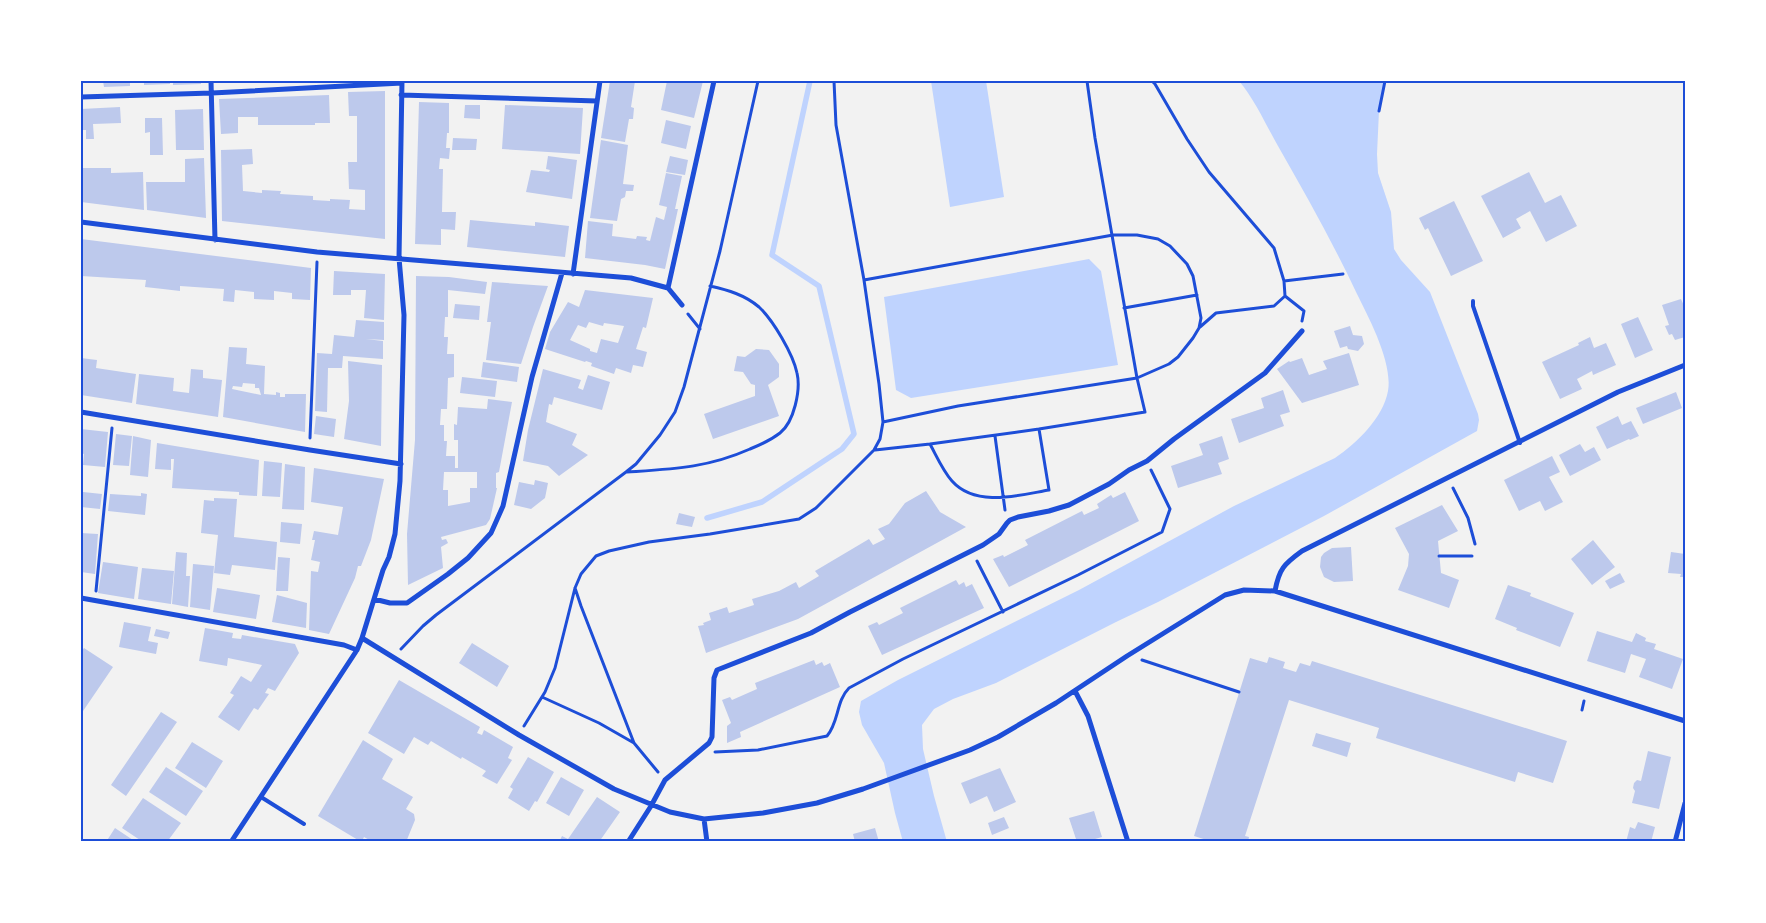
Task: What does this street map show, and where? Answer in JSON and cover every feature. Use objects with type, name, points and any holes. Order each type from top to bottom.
[{"type":"street","points":[[211,81],[215,240]]},
{"type":"street","points":[[573,274],[600,81]]},
{"type":"street","points":[[668,288],[714,81]]},
{"type":"street","points":[[81,97],[212,93],[402,82],[399,258],[404,315],[401,464],[395,534],[357,650],[231,842]]},
{"type":"street","points":[[401,96],[597,101]]},
{"type":"street","points":[[81,222],[317,252],[631,278],[668,288],[682,305]]},
{"type":"street","points":[[374,600],[390,603],[407,603],[468,558],[491,533],[502,506],[532,377],[562,273]]},
{"type":"street","points":[[628,842],[665,780],[709,743],[712,737],[714,678],[717,670],[811,634],[994,538],[1007,523],[1018,517],[1069,505],[1109,484],[1129,470],[1147,461],[1174,438],[1265,373],[1302,331]]},
{"type":"street","points":[[1275,591],[1281,570],[1302,551],[1520,443],[1618,392],[1685,365]]},
{"type":"street","points":[[81,412],[401,464]]},
{"type":"street","points":[[362,638],[519,735],[614,789],[651,806],[681,815],[704,819],[763,814],[842,796],[970,750],[998,737],[1075,691],[1225,595],[1244,590],[1275,591],[1685,721]]},
{"type":"street","points":[[81,598],[344,645],[357,650]]},
{"type":"street","points":[[1075,691],[1088,716],[1128,842]]},
{"type":"street","points":[[1675,842],[1685,803]]},
{"type":"street","points":[[704,819],[707,842]]},
{"type":"lane","points":[[1473,301],[1473,306],[1520,443]]},
{"type":"lane","points":[[261,797],[304,824]]},
{"type":"path","points":[[394,657],[430,621],[640,460],[675,412],[700,329],[758,81]]},
{"type":"path","points":[[519,735],[542,697],[555,668],[575,588],[581,574],[592,560],[609,551],[649,542],[799,519],[816,508],[874,450],[880,438],[883,422],[864,280],[838,134],[834,81]]},
{"type":"path","points":[[874,450],[995,436],[1145,412],[1137,378],[1094,138],[1087,81]]},
{"type":"path","points":[[1152,81],[1156,84],[1187,139],[1209,172],[1274,248],[1284,281],[1285,296],[1304,311],[1302,331]]},
{"type":"path","points":[[1379,111],[1385,81]]},
{"type":"path","points":[[864,280],[1113,236],[1146,236],[1158,239],[1170,246],[1187,264],[1193,276],[1198,294],[1201,318],[1199,328]]},
{"type":"path","points":[[310,450],[317,252]]},
{"type":"path","points":[[1284,281],[1343,274]]},
{"type":"path","points":[[626,472],[671,470],[719,461],[754,448],[773,438],[786,428],[791,418],[797,393],[797,373],[780,336],[763,311],[750,301],[728,290],[710,286]]},
{"type":"path","points":[[1124,308],[1198,294]]},
{"type":"path","points":[[883,422],[958,406],[1137,378],[1174,361],[1186,348],[1199,328],[1216,313],[1274,306],[1285,296]]},
{"type":"path","points":[[682,305],[700,329]]},
{"type":"path","points":[[95,601],[113,417]]},
{"type":"path","points":[[930,444],[954,484],[975,495],[1004,497],[1049,490],[1039,429]]},
{"type":"path","points":[[995,436],[1007,523]]},
{"type":"path","points":[[700,752],[758,750],[827,736],[835,725],[843,695],[849,688],[903,659],[1003,612],[1162,532],[1170,509],[1147,461]]},
{"type":"path","points":[[1448,479],[1468,518],[1475,544]]},
{"type":"path","points":[[971,551],[1003,612]]},
{"type":"path","points":[[1439,556],[1472,556]]},
{"type":"path","points":[[575,588],[634,743],[665,780]]},
{"type":"path","points":[[1127,656],[1239,692]]},
{"type":"path","points":[[542,697],[572,710],[634,743]]},
{"type":"water","points":[[931,81],[986,81],[1004,197],[950,207]]},
{"type":"water","points":[[1239,81],[1385,81],[1379,111],[1378,173],[1391,212],[1394,249],[1401,260],[1430,292],[1478,414],[1477,431],[1324,516],[1158,602],[996,683],[953,699],[934,709],[922,725],[923,749],[947,842],[903,842],[884,763],[862,725],[859,712],[861,701],[898,680],[1079,590],[1234,506],[1335,458],[1368,429],[1381,411],[1388,391],[1389,380],[1384,354],[1379,341],[1319,219],[1255,104]]},
{"type":"water","points":[[1089,259],[1101,271],[1118,365],[911,398],[896,390],[884,297]]},
{"type":"building","points":[[103,81],[130,81],[130,86],[104,87]]},
{"type":"building","points":[[144,81],[170,81],[170,84],[144,85]]},
{"type":"building","points":[[173,81],[201,81],[201,84],[173,85]]},
{"type":"building","points":[[610,81],[635,81],[631,107],[634,108],[633,119],[629,119],[625,142],[601,138]]},
{"type":"building","points":[[667,81],[703,81],[694,118],[661,110]]},
{"type":"building","points":[[385,91],[385,239],[222,221],[221,150],[252,149],[253,164],[242,165],[243,191],[262,193],[262,190],[281,191],[280,194],[313,196],[313,200],[350,200],[349,209],[365,210],[365,190],[349,189],[348,162],[357,162],[357,116],[349,116],[348,92]]},
{"type":"building","points":[[329,95],[330,123],[315,123],[315,125],[258,125],[258,117],[238,117],[238,133],[221,134],[219,99]]},
{"type":"building","points":[[419,102],[449,103],[449,133],[447,133],[446,148],[450,148],[449,159],[440,158],[439,169],[443,169],[442,212],[456,212],[455,230],[441,229],[441,245],[415,244]]},
{"type":"building","points":[[465,105],[480,105],[480,119],[464,118]]},
{"type":"building","points":[[505,105],[583,108],[580,154],[502,149]]},
{"type":"building","points":[[120,107],[121,123],[93,124],[94,139],[86,139],[86,130],[82,130],[81,109]]},
{"type":"building","points":[[203,109],[204,150],[176,150],[175,110]]},
{"type":"building","points":[[145,118],[162,118],[163,155],[150,155],[150,132],[145,133]]},
{"type":"building","points":[[666,120],[691,126],[686,149],[661,143]]},
{"type":"building","points":[[453,138],[477,139],[476,150],[452,150]]},
{"type":"building","points":[[601,140],[628,145],[623,184],[634,185],[633,191],[626,191],[625,197],[621,199],[617,221],[590,218]]},
{"type":"building","points":[[548,156],[577,160],[572,199],[526,192],[531,170],[549,172],[550,170],[546,169]]},
{"type":"building","points":[[670,156],[688,160],[685,175],[666,172]]},
{"type":"building","points":[[204,158],[206,218],[147,210],[146,182],[185,182],[185,159]]},
{"type":"building","points":[[81,168],[111,168],[111,173],[143,172],[144,210],[81,202]]},
{"type":"building","points":[[1529,172],[1545,203],[1561,195],[1577,226],[1546,242],[1530,211],[1516,219],[1521,228],[1503,238],[1481,196]]},
{"type":"building","points":[[666,173],[682,176],[675,209],[678,209],[665,269],[585,258],[588,221],[613,224],[612,236],[636,239],[637,236],[647,237],[646,240],[650,241],[656,217],[664,220],[667,207],[659,205]]},
{"type":"building","points":[[1454,201],[1483,261],[1451,276],[1428,228],[1425,230],[1419,218]]},
{"type":"building","points":[[470,220],[535,226],[535,222],[569,226],[565,257],[467,247]]},
{"type":"building","points":[[81,239],[311,268],[310,300],[292,299],[292,293],[274,291],[274,300],[254,299],[254,292],[235,290],[234,302],[223,301],[224,289],[180,286],[180,291],[145,287],[146,280],[81,276]]},
{"type":"building","points":[[334,271],[385,274],[384,320],[364,318],[366,290],[351,290],[351,295],[333,295]]},
{"type":"building","points":[[416,276],[449,277],[487,282],[485,294],[448,290],[448,317],[445,317],[444,337],[448,337],[447,354],[454,354],[454,377],[448,378],[447,409],[441,409],[440,425],[444,425],[444,441],[447,441],[446,456],[455,456],[455,468],[458,468],[458,440],[454,440],[454,424],[457,425],[458,407],[487,409],[488,399],[512,402],[499,472],[496,473],[497,488],[490,519],[486,525],[441,537],[442,540],[446,539],[448,543],[441,547],[443,568],[408,585],[407,534],[415,440]],"holes":[[[444,472],[477,472],[477,488],[470,488],[470,502],[448,506],[448,490],[443,490]]]},
{"type":"building","points":[[492,282],[548,286],[521,364],[486,360],[491,322],[487,322]]},
{"type":"building","points":[[585,290],[653,298],[646,328],[643,327],[636,349],[647,352],[643,367],[633,365],[631,373],[616,368],[614,374],[591,366],[592,363],[545,349],[550,332],[568,302],[579,307]],"holes":[[[589,322],[603,326],[604,323],[624,326],[618,343],[601,339],[597,353],[570,340],[578,325],[586,328]]]},
{"type":"building","points":[[1681,299],[1685,308],[1685,337],[1675,340],[1672,334],[1669,335],[1665,326],[1669,325],[1662,305]]},
{"type":"building","points":[[455,304],[480,306],[479,320],[453,318]]},
{"type":"building","points":[[1638,317],[1653,350],[1635,358],[1621,324]]},
{"type":"building","points":[[356,320],[384,322],[384,340],[366,339],[383,341],[383,359],[343,356],[342,368],[328,368],[327,412],[315,411],[317,353],[332,354],[334,335],[354,337]]},
{"type":"building","points":[[1350,326],[1353,335],[1362,336],[1364,344],[1358,351],[1348,349],[1347,346],[1340,348],[1334,331]]},
{"type":"building","points":[[1590,337],[1594,348],[1606,343],[1616,365],[1593,375],[1592,371],[1577,379],[1582,389],[1560,399],[1542,362],[1579,345],[1578,343]]},
{"type":"building","points":[[229,347],[247,348],[246,364],[265,366],[264,394],[276,395],[276,392],[280,393],[280,397],[285,397],[285,394],[306,394],[305,432],[223,417]],"holes":[[[243,383],[255,384],[255,388],[259,388],[261,395],[232,389],[233,386],[242,387]]]},
{"type":"building","points":[[756,349],[769,350],[779,364],[779,377],[768,385],[779,416],[713,439],[704,414],[755,396],[755,385],[751,384],[743,372],[734,371],[737,356],[745,357]]},
{"type":"building","points":[[1349,353],[1359,385],[1302,403],[1277,369],[1289,361],[1302,358],[1309,375],[1327,369],[1323,361]]},
{"type":"building","points":[[81,358],[97,360],[96,368],[136,374],[132,403],[81,395]]},
{"type":"building","points":[[348,361],[382,365],[381,446],[344,439],[349,401]]},
{"type":"building","points":[[483,362],[519,367],[517,382],[481,377]]},
{"type":"building","points":[[191,369],[203,370],[203,378],[222,380],[218,417],[136,404],[139,374],[174,378],[173,391],[189,393]]},
{"type":"building","points":[[543,369],[581,380],[578,388],[583,390],[588,375],[610,382],[602,410],[554,397],[552,405],[549,404],[546,422],[577,434],[572,445],[588,455],[559,476],[548,466],[523,461],[528,430]]},
{"type":"building","points":[[462,377],[497,381],[495,397],[460,393]]},
{"type":"building","points":[[1283,390],[1290,412],[1280,415],[1284,426],[1239,443],[1231,419],[1264,408],[1261,398]]},
{"type":"building","points":[[1676,392],[1682,408],[1643,424],[1636,408]]},
{"type":"building","points":[[316,416],[336,419],[334,437],[314,434]]},
{"type":"building","points":[[1618,416],[1622,425],[1631,421],[1639,436],[1607,449],[1596,427]]},
{"type":"building","points":[[81,429],[108,432],[105,467],[83,465],[84,454],[81,453]]},
{"type":"building","points":[[116,434],[132,436],[129,466],[113,465]]},
{"type":"building","points":[[133,436],[151,440],[148,477],[130,475]]},
{"type":"building","points":[[1222,436],[1229,459],[1218,463],[1222,474],[1178,488],[1171,466],[1203,455],[1199,444]]},
{"type":"building","points":[[157,443],[259,460],[257,496],[239,495],[239,492],[172,488],[174,459],[171,459],[171,470],[155,469]]},
{"type":"building","points":[[1580,444],[1585,452],[1594,447],[1601,460],[1570,476],[1559,455]]},
{"type":"building","points":[[1552,456],[1560,472],[1549,477],[1563,502],[1545,511],[1540,501],[1519,511],[1504,480]]},
{"type":"building","points":[[264,461],[282,463],[280,497],[262,496]]},
{"type":"building","points":[[285,464],[305,467],[304,510],[282,509]]},
{"type":"building","points":[[314,468],[384,479],[371,540],[329,634],[309,630],[311,571],[318,572],[320,562],[311,560],[315,540],[312,540],[314,531],[338,535],[343,507],[311,502]]},
{"type":"building","points":[[535,480],[548,483],[545,498],[531,509],[514,505],[519,482],[534,485]]},
{"type":"building","points":[[926,491],[940,512],[966,527],[798,619],[706,653],[698,626],[704,625],[703,623],[711,620],[709,613],[727,607],[729,613],[754,605],[752,599],[779,591],[796,582],[799,588],[819,576],[815,571],[869,539],[873,545],[885,539],[878,529],[889,524],[905,503]]},
{"type":"building","points":[[83,492],[102,494],[100,509],[81,507]]},
{"type":"building","points":[[1125,492],[1139,521],[1009,587],[993,559],[1003,555],[1004,557],[1028,545],[1025,540],[1082,511],[1084,515],[1099,508],[1097,504],[1111,495],[1113,498]]},
{"type":"building","points":[[141,493],[147,494],[145,515],[108,511],[110,494],[141,496]]},
{"type":"building","points":[[214,498],[237,499],[234,537],[277,542],[275,570],[232,565],[230,575],[214,573],[218,535],[201,533],[204,500],[214,501]]},
{"type":"building","points":[[1442,505],[1458,531],[1438,541],[1441,573],[1459,580],[1449,608],[1398,590],[1408,566],[1409,554],[1395,528]]},
{"type":"building","points":[[679,513],[695,517],[692,527],[676,524]]},
{"type":"building","points":[[281,522],[302,524],[300,544],[280,542]]},
{"type":"building","points":[[81,533],[98,534],[95,574],[81,572]]},
{"type":"building","points":[[1593,540],[1615,567],[1592,585],[1571,559]]},
{"type":"building","points":[[1351,547],[1353,581],[1334,582],[1324,577],[1320,567],[1321,557],[1324,553],[1332,548]]},
{"type":"building","points":[[176,552],[187,553],[186,576],[190,576],[188,607],[172,604]]},
{"type":"building","points":[[1671,552],[1685,554],[1685,577],[1680,577],[1681,574],[1668,573]]},
{"type":"building","points":[[278,557],[290,558],[288,591],[276,591]]},
{"type":"building","points":[[103,562],[138,567],[134,599],[98,593]]},
{"type":"building","points":[[193,564],[214,566],[210,610],[190,607]]},
{"type":"building","points":[[142,568],[174,571],[171,604],[138,599]]},
{"type":"building","points":[[1620,573],[1625,582],[1610,589],[1605,581]]},
{"type":"building","points":[[956,580],[959,585],[964,582],[966,587],[972,584],[984,608],[882,655],[868,626],[877,622],[879,625],[903,613],[900,608]]},
{"type":"building","points":[[1508,585],[1531,593],[1530,596],[1574,613],[1560,647],[1516,630],[1517,628],[1495,619]]},
{"type":"building","points":[[217,588],[260,595],[256,619],[213,612]]},
{"type":"building","points":[[277,595],[307,603],[306,628],[272,622]]},
{"type":"building","points":[[124,622],[151,627],[148,641],[158,643],[156,654],[119,647]]},
{"type":"building","points":[[205,628],[233,633],[232,638],[241,639],[242,635],[295,644],[299,653],[275,691],[268,688],[265,693],[269,694],[258,710],[254,708],[239,731],[218,717],[234,695],[230,693],[241,676],[251,682],[262,665],[228,658],[227,666],[199,661]]},
{"type":"building","points":[[156,629],[170,632],[168,639],[154,636]]},
{"type":"building","points":[[1597,631],[1632,642],[1636,633],[1646,638],[1645,641],[1656,644],[1654,649],[1683,659],[1672,689],[1639,677],[1646,659],[1631,654],[1625,673],[1587,661]]},
{"type":"building","points":[[472,643],[509,666],[497,687],[459,663]]},
{"type":"building","points":[[84,648],[113,667],[81,714],[81,652]]},
{"type":"building","points":[[1269,657],[1285,662],[1283,668],[1296,672],[1300,663],[1310,666],[1312,661],[1567,741],[1553,783],[1518,772],[1515,782],[1376,738],[1379,728],[1289,700],[1245,836],[1249,837],[1248,842],[1213,842],[1194,836],[1250,658],[1267,663]]},
{"type":"building","points":[[814,660],[816,665],[822,662],[824,666],[830,663],[840,687],[740,732],[741,737],[727,743],[727,726],[731,723],[722,700],[730,697],[732,700],[757,689],[755,683]]},
{"type":"building","points":[[399,680],[480,727],[477,733],[482,735],[484,730],[513,747],[508,758],[512,760],[497,784],[482,776],[486,771],[431,741],[428,745],[414,737],[404,754],[368,733]]},
{"type":"building","points":[[161,712],[177,722],[126,796],[111,785]]},
{"type":"building","points":[[1316,733],[1351,743],[1347,757],[1312,746]]},
{"type":"building","points":[[363,740],[393,759],[382,779],[413,797],[406,809],[414,814],[415,820],[406,842],[373,842],[364,837],[358,840],[318,816]]},
{"type":"building","points":[[192,742],[223,761],[206,788],[175,768]]},
{"type":"building","points":[[1648,751],[1671,757],[1659,809],[1632,803],[1635,791],[1633,788],[1634,783],[1637,780],[1641,781]]},
{"type":"building","points":[[528,757],[554,772],[537,802],[535,801],[529,811],[508,798],[513,789],[510,787]]},
{"type":"building","points":[[166,767],[203,791],[186,816],[149,792]]},
{"type":"building","points":[[1000,768],[1016,802],[994,812],[987,796],[970,804],[961,783]]},
{"type":"building","points":[[561,777],[584,790],[569,816],[546,803]]},
{"type":"building","points":[[597,797],[620,812],[599,842],[559,842],[562,836],[568,839]]},
{"type":"building","points":[[143,798],[181,823],[167,842],[143,842],[122,828]]},
{"type":"building","points":[[1094,811],[1102,837],[1095,839],[1095,842],[1077,842],[1069,818]]},
{"type":"building","points":[[1004,817],[1009,828],[992,835],[988,823]]},
{"type":"building","points":[[1638,822],[1655,827],[1651,842],[1626,842],[1630,827],[1635,829]]},
{"type":"building","points":[[115,828],[136,842],[106,842]]},
{"type":"building","points":[[875,828],[879,842],[855,842],[853,834]]},
{"type":"waterway","points":[[707,518],[762,502],[842,449],[854,434],[819,286],[772,255],[810,81]]}]
